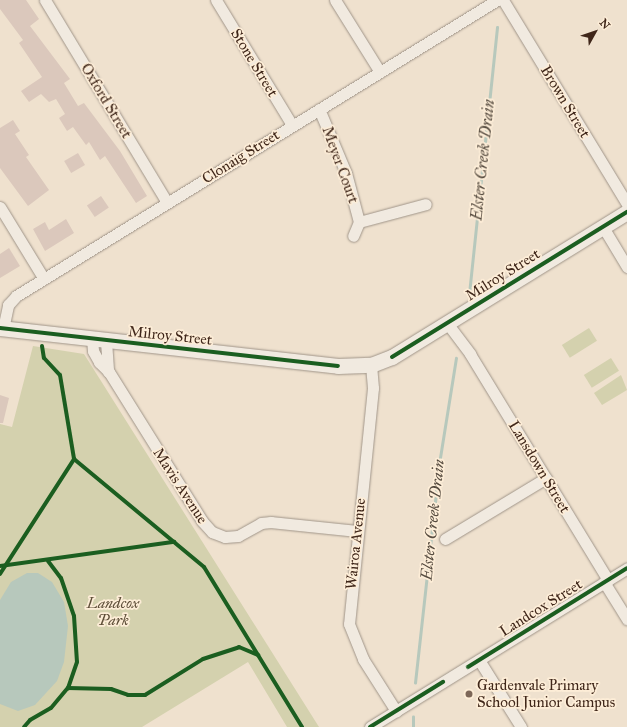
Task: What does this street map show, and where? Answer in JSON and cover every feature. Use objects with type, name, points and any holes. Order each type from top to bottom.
[{"type":"street","name":"Oxford Street","points":[[45,0],[167,202]]},
{"type":"street","name":"Stone Street","points":[[216,0],[292,126]]},
{"type":"street","points":[[336,0],[380,72]]},
{"type":"street","name":"Clonaig Street","points":[[1,328],[12,299],[167,202],[497,0]]},
{"type":"street","name":"Brown Street","points":[[503,0],[627,204]]},
{"type":"street","name":"Meyer Court","points":[[319,109],[346,173],[359,222],[354,236]]},
{"type":"street","name":"Meyer Court","points":[[359,222],[426,204]]},
{"type":"street","points":[[0,208],[44,279]]},
{"type":"street","name":"Milroy Street","points":[[1,328],[338,366],[371,365],[392,357],[627,212]]},
{"type":"street","points":[[603,227],[627,267]]},
{"type":"street","name":"Lansdown Street","points":[[450,321],[546,478],[627,619]]},
{"type":"street","name":"Mavis Avenue","points":[[99,340],[93,351],[109,372],[202,521],[212,532],[225,537],[238,536],[261,524],[271,522],[357,531]]},
{"type":"street","name":"Wairoa Avenue","points":[[371,365],[373,388],[357,531],[349,624],[363,659],[396,712]]},
{"type":"street","points":[[445,539],[546,478]]},
{"type":"street","name":"Landcox Street","points":[[370,727],[627,568]]},
{"type":"street","points":[[479,660],[521,727]]},
{"type":"green space","points":[[589,328],[597,341],[570,358],[562,345]]},
{"type":"green space","name":"Landcox Park","points":[[33,346],[84,354],[319,727],[287,727],[248,662],[142,727],[0,727],[0,424],[12,427]]},
{"type":"green space","points":[[611,358],[619,371],[592,388],[584,375]]},
{"type":"green space","points":[[621,375],[627,390],[602,405],[594,393]]},
{"type":"shaded area","points":[[27,573],[38,573],[52,582],[64,602],[68,626],[64,662],[57,681],[35,705],[18,711],[0,704],[0,600],[11,582]]},
{"type":"building","points":[[0,0],[26,0],[39,19],[30,26],[70,79],[64,83],[78,106],[84,103],[120,151],[147,196],[136,203],[105,156],[100,160],[89,142],[86,145],[73,127],[67,131],[59,118],[65,114],[56,99],[49,102],[41,94],[29,102],[21,91],[42,77],[19,43],[23,40],[0,9]]},
{"type":"building","points":[[13,120],[20,131],[15,134],[29,155],[26,157],[49,190],[28,206],[0,168],[0,128]]},
{"type":"building","points":[[78,153],[85,165],[71,173],[64,161]]},
{"type":"building","points":[[101,196],[109,208],[95,217],[87,206]]},
{"type":"building","points":[[66,219],[74,233],[45,251],[33,229],[45,222],[49,230]]},
{"type":"building","points":[[9,248],[20,266],[0,278],[0,254]]},
{"type":"building","points":[[0,395],[9,398],[3,423],[0,423]]},
{"type":"waterway","name":"Elster Creek Drain","points":[[469,294],[497,27]]},
{"type":"waterway","name":"Elster Creek Drain","points":[[415,683],[439,464],[456,358]]},
{"type":"waterway","name":"Elster Creek Drain","points":[[413,717],[413,727]]},
{"type":"cycle path","points":[[392,357],[627,212]]},
{"type":"cycle path","points":[[0,328],[338,366]]},
{"type":"cycle path","points":[[42,346],[44,358],[60,375],[74,459],[204,567],[302,727]]},
{"type":"cycle path","points":[[0,574],[74,459]]},
{"type":"cycle path","points":[[0,566],[174,542]]},
{"type":"cycle path","points":[[48,561],[61,578],[74,616],[77,662],[68,688]]},
{"type":"cycle path","points":[[468,667],[627,568]]},
{"type":"cycle path","points":[[24,727],[30,720],[51,708],[68,688],[111,689],[128,695],[145,695],[203,659],[239,647],[258,655]]},
{"type":"cycle path","points":[[370,727],[443,682]]},
{"type":"place","name":"Gardenvale Primary School Junior Campus","points":[[469,694]]}]
